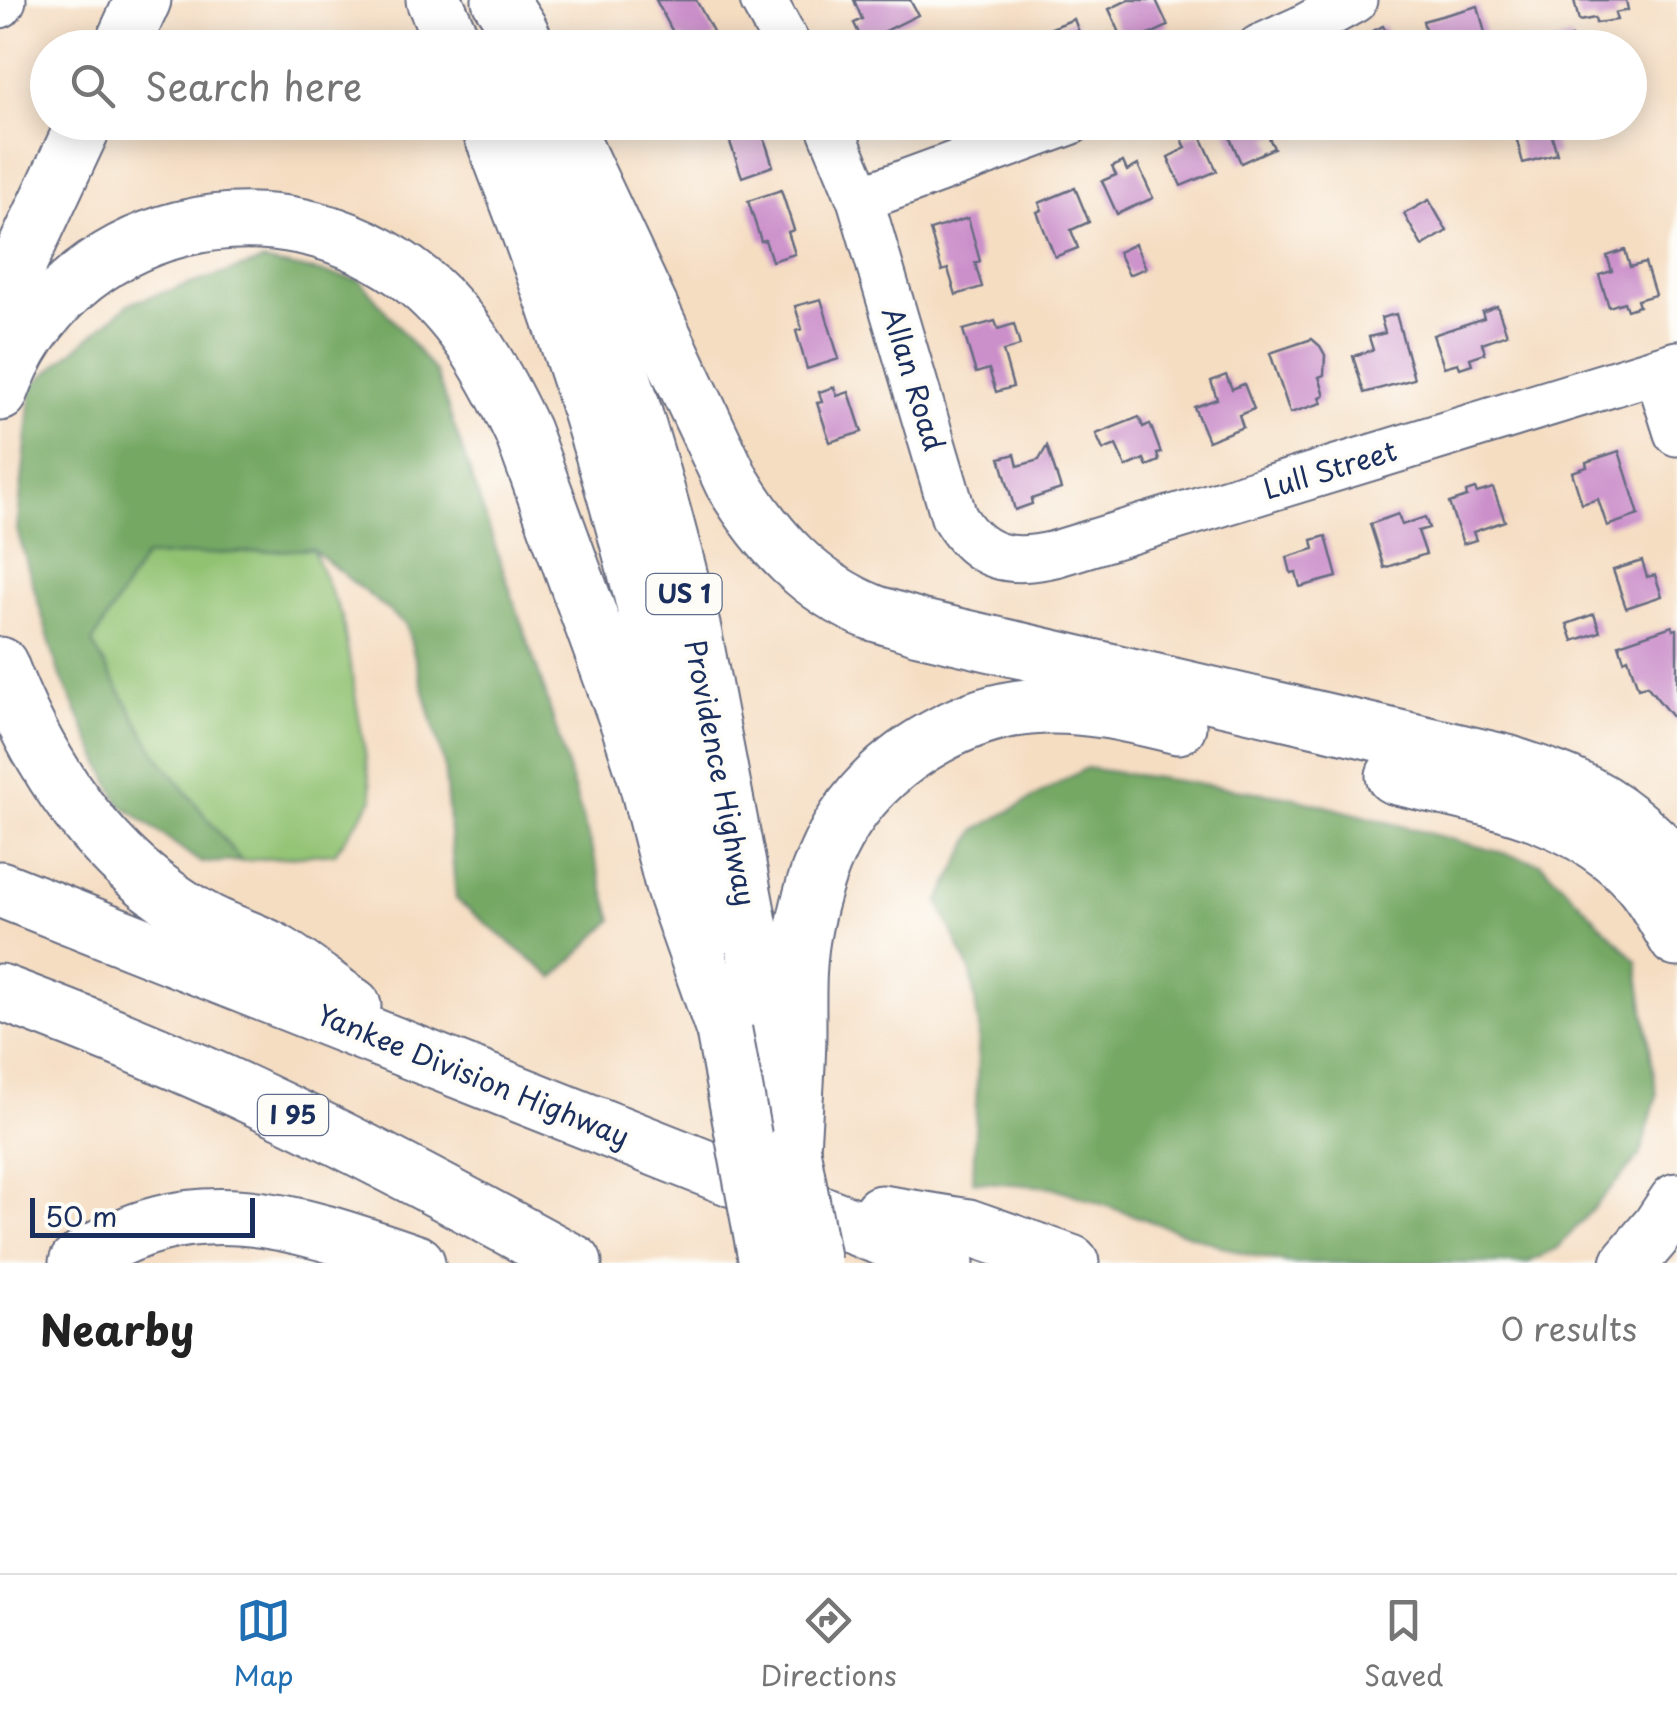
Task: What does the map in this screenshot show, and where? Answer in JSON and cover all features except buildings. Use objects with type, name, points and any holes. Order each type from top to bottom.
[{"type":"main road","points":[[129,30],[143,0]]},
{"type":"main road","points":[[434,0],[447,30]]},
{"type":"main road","points":[[479,0],[492,30]]},
{"type":"main road","points":[[500,0],[519,30]]},
{"type":"main road","points":[[0,304],[77,140]]},
{"type":"main road","name":"Providence Highway","points":[[494,140],[562,323],[640,588],[675,746],[767,1263]]},
{"type":"main road","name":"Providence Highway","points":[[539,140],[602,313],[651,468],[680,578],[787,1085]]},
{"type":"main road","points":[[570,140],[732,482],[768,536],[800,568],[835,593],[873,612],[920,627],[1522,768],[1576,788],[1618,812],[1677,867]]},
{"type":"main road","points":[[0,393],[24,340],[64,292],[121,252],[185,226],[248,219],[309,227],[367,248],[419,282],[464,329],[502,388],[522,431],[629,725],[674,890],[724,1031]]},
{"type":"main road","points":[[0,664],[29,733],[48,765],[69,798],[116,852],[180,905],[212,924],[275,951],[425,1057]]},
{"type":"main road","points":[[813,1263],[782,1172],[787,1085],[798,1028],[797,983],[803,934],[820,866],[854,805],[880,776],[906,754],[963,722],[1030,706],[1112,710],[1521,806],[1557,820],[1617,859],[1640,881],[1677,939]]},
{"type":"main road","name":"Yankee Division Highway","points":[[0,889],[425,1057],[782,1172],[946,1263]]},
{"type":"main road","name":"I 95","points":[[0,992],[266,1103],[367,1152],[574,1263]]},
{"type":"main road","points":[[782,1172],[968,1227],[1071,1263]]},
{"type":"main road","points":[[1630,1263],[1677,1201]]},
{"type":"main road","points":[[77,1263],[150,1226],[222,1215],[300,1227],[417,1263]]},
{"type":"street","points":[[764,0],[780,30]]},
{"type":"street","points":[[1299,30],[1354,0]]},
{"type":"street","name":"Allan Road","points":[[835,140],[860,199],[954,518],[966,537],[982,549]]},
{"type":"street","points":[[860,199],[1021,140]]},
{"type":"street","points":[[1667,367],[1677,433]]},
{"type":"street","name":"Lull Street","points":[[982,549],[1005,559],[1029,560],[1055,554],[1667,367]]},
{"type":"green space","points":[[263,261],[360,280],[436,373],[544,689],[613,920],[554,978],[456,899],[444,765],[406,625],[312,549],[144,557],[92,643],[157,755],[241,861],[201,863],[119,803],[58,670],[17,530],[32,386],[130,303]]},
{"type":"green space","points":[[312,549],[342,617],[373,799],[335,853],[241,861],[157,755],[91,644],[144,557]]},
{"type":"green space","points":[[1086,768],[1292,797],[1541,863],[1637,961],[1657,1095],[1640,1156],[1556,1250],[1527,1263],[1292,1263],[1245,1254],[1052,1187],[973,1181],[979,1029],[971,973],[939,902],[976,830]]}]
